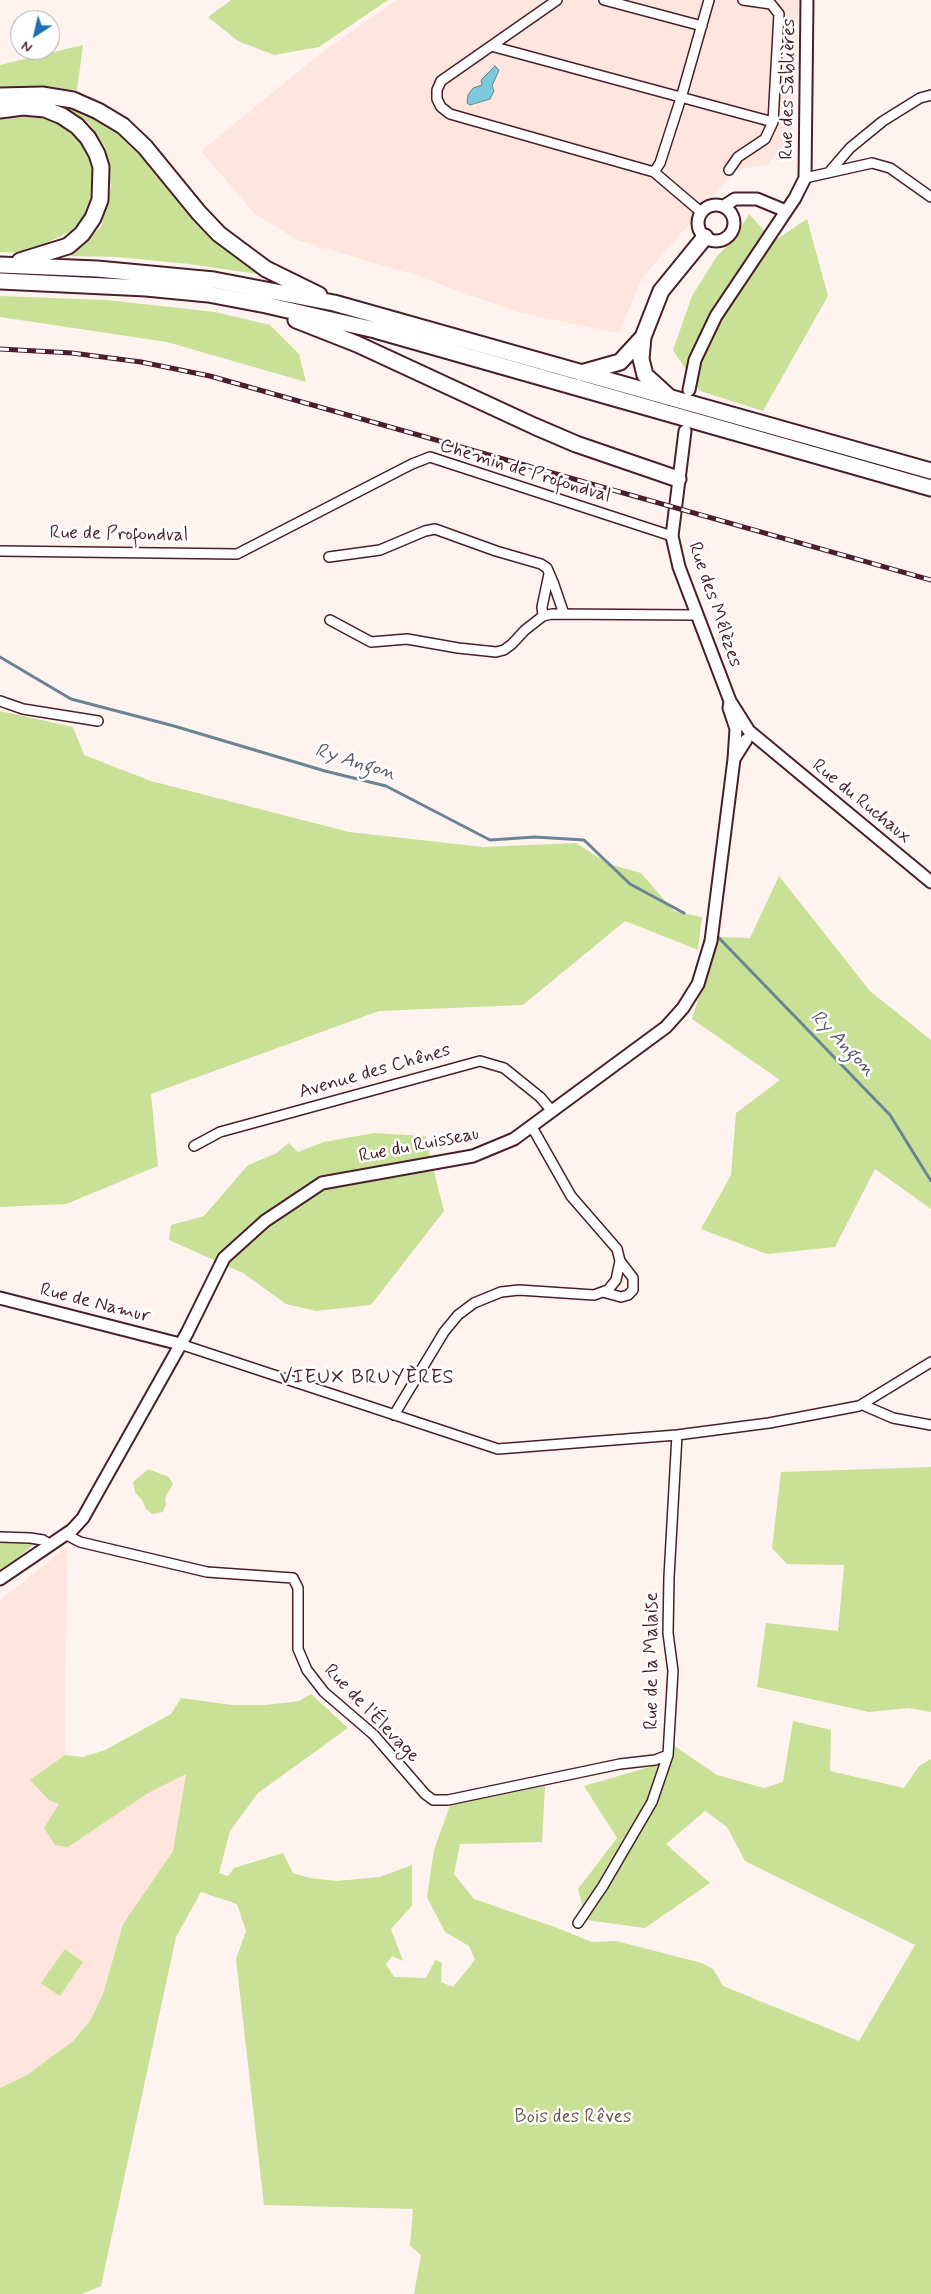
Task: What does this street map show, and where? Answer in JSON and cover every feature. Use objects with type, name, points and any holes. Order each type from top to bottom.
[{"type":"highway","points":[[0,96],[42,95],[73,100],[98,110],[123,126],[145,147],[199,213],[219,234],[266,269],[334,303]]},
{"type":"highway","points":[[0,110],[23,107],[45,109],[77,126],[88,138],[97,154],[102,182],[100,200],[93,218],[82,234],[68,246],[4,265]]},
{"type":"highway","points":[[671,398],[645,375],[641,359],[643,337],[661,291],[705,237]]},
{"type":"highway","points":[[4,265],[106,270],[214,280],[334,303],[931,472]]},
{"type":"highway","points":[[0,281],[146,288],[208,294],[266,305],[375,330],[931,488]]},
{"type":"highway","points":[[266,305],[288,317],[357,344],[576,444],[678,479]]},
{"type":"highway","points":[[580,373],[620,362],[643,337]]},
{"type":"street","points":[[557,0],[440,81],[437,99],[441,107],[450,114],[654,172],[701,212]]},
{"type":"street","points":[[604,0],[702,26]]},
{"type":"street","points":[[654,172],[660,163],[681,98],[709,0]]},
{"type":"street","points":[[729,170],[738,157],[765,138],[773,122],[779,14],[772,4],[743,0]]},
{"type":"street","name":"Rue des Sablières","points":[[805,178],[808,0]]},
{"type":"street","points":[[491,46],[773,122]]},
{"type":"street","points":[[831,170],[850,148],[883,122],[920,98],[931,95]]},
{"type":"street","points":[[689,390],[695,360],[716,316],[786,212],[805,178],[831,170],[872,163],[890,168],[931,197]]},
{"type":"street","points":[[724,206],[733,216],[734,228],[728,238],[716,241],[705,237],[698,222],[701,212],[708,206],[724,206],[735,199],[757,199],[786,212]]},
{"type":"street","points":[[733,216],[747,199]]},
{"type":"street","name":"Rue des Mélèzes","points":[[685,431],[672,536],[679,567],[730,701],[729,708],[743,733],[734,759],[711,941]]},
{"type":"street","name":"Chemin de Profondval","points":[[237,554],[412,464],[430,457],[672,536]]},
{"type":"street","points":[[329,557],[380,550],[425,531],[435,529],[496,552],[540,564],[547,568],[564,614]]},
{"type":"street","name":"Rue de Profondval","points":[[0,551],[237,554]]},
{"type":"street","points":[[543,616],[542,607],[549,574]]},
{"type":"street","points":[[330,620],[371,642],[407,639],[458,648],[496,652],[504,650],[512,644],[524,630],[543,616],[564,614],[696,615]]},
{"type":"street","points":[[0,701],[23,708],[98,721]]},
{"type":"street","name":"Rue du Ruchaux","points":[[743,733],[770,749],[931,882]]},
{"type":"street","name":"Rue du Ruisseau","points":[[0,1579],[52,1545],[83,1518],[93,1504],[180,1344],[224,1258],[265,1220],[322,1183],[473,1156],[497,1148],[552,1112],[675,1018],[698,984],[711,941]]},
{"type":"street","name":"Avenue des Chênes","points":[[194,1146],[220,1132],[480,1061],[504,1068],[540,1097],[552,1112]]},
{"type":"street","points":[[532,1126],[571,1196],[613,1243],[620,1261],[634,1278],[633,1290],[628,1295],[621,1297],[603,1292]]},
{"type":"street","points":[[394,1415],[444,1332],[474,1302],[509,1290],[587,1296],[603,1292],[616,1280],[620,1261]]},
{"type":"street","name":"Rue de Namur","points":[[0,1298],[180,1344]]},
{"type":"street","points":[[180,1344],[498,1449],[677,1435],[769,1423],[863,1405],[931,1362]]},
{"type":"street","points":[[863,1405],[885,1416],[931,1425]]},
{"type":"street","name":"Rue de la Malaise","points":[[578,1923],[603,1886],[652,1802],[668,1755],[673,1671],[668,1633],[669,1577],[677,1435]]},
{"type":"street","name":"Rue de l'Élevage","points":[[66,1534],[80,1542],[207,1572],[293,1578],[298,1588],[298,1649],[306,1670],[324,1692],[374,1735],[424,1794],[432,1800],[448,1800],[620,1764],[655,1760],[668,1755]]},
{"type":"street","points":[[0,1537],[44,1540],[52,1545]]},
{"type":"shaded area","points":[[397,0],[799,0],[793,133],[768,164],[736,170],[642,278],[619,333],[520,313],[409,273],[297,240],[254,213],[201,151],[321,53]]},
{"type":"shaded area","points":[[67,1547],[65,1755],[31,1780],[148,1793],[186,1773],[173,1851],[123,1923],[103,1994],[90,2021],[73,2041],[27,2075],[0,2088],[0,1600]]},
{"type":"green space","points":[[231,0],[388,0],[319,47],[274,55],[238,41],[208,17]]},
{"type":"green space","points":[[83,45],[77,90],[31,86],[0,90],[0,65],[21,60],[60,60],[60,51]]},
{"type":"green space","points":[[58,104],[96,118],[128,139],[228,250],[264,275],[189,264],[116,257],[70,256],[101,227],[111,186],[105,147],[88,122]]},
{"type":"green space","points":[[32,114],[62,126],[86,147],[96,181],[85,217],[70,232],[24,253],[0,252],[0,119]]},
{"type":"green space","points":[[749,214],[774,241],[807,219],[828,296],[763,411],[700,391],[673,350],[692,296],[717,256],[733,240]]},
{"type":"green space","points":[[0,296],[107,300],[215,312],[270,325],[299,354],[306,382],[167,342],[0,317]]},
{"type":"green space","points":[[0,711],[73,727],[84,755],[151,781],[349,832],[483,847],[576,843],[609,864],[641,873],[674,911],[702,917],[698,950],[625,921],[523,1005],[379,1011],[151,1094],[158,1166],[66,1204],[0,1207]]},
{"type":"green space","points":[[779,876],[870,991],[931,1040],[931,1209],[875,1169],[835,1247],[767,1254],[701,1229],[731,1175],[736,1113],[780,1080],[692,1019],[717,937],[750,938]]},
{"type":"green space","points":[[374,1133],[425,1136],[444,1211],[371,1305],[316,1311],[286,1304],[243,1273],[169,1240],[171,1225],[204,1216],[248,1165],[275,1154],[289,1143],[298,1152],[324,1142]]},
{"type":"green space","points":[[931,1467],[931,1712],[909,1708],[869,1712],[757,1687],[766,1623],[838,1631],[844,1565],[787,1564],[772,1548],[781,1472]]},
{"type":"green space","points":[[148,1469],[169,1477],[173,1484],[165,1498],[166,1504],[163,1512],[152,1514],[146,1509],[142,1500],[135,1492],[133,1482]]},
{"type":"green space","points":[[40,1539],[0,1571],[0,1542],[20,1543]]},
{"type":"green space","name":"Bois des Rêves","points":[[311,1694],[348,1728],[258,1793],[230,1831],[219,1873],[228,1876],[234,1868],[283,1853],[293,1873],[310,1878],[337,1881],[380,1877],[412,1865],[412,1906],[391,1929],[403,1961],[392,1956],[386,1964],[394,1977],[426,1978],[435,1960],[442,1963],[441,1982],[453,1987],[475,1960],[469,1946],[445,1932],[427,1897],[434,1850],[450,1805],[545,1786],[542,1842],[460,1844],[454,1874],[474,1899],[592,1942],[616,1941],[702,1963],[713,1969],[723,1986],[859,2041],[915,1945],[745,1861],[727,1827],[705,1811],[666,1844],[710,1883],[645,1928],[586,1920],[578,1889],[617,1838],[584,1786],[653,1766],[673,1745],[717,1775],[764,1788],[783,1782],[793,1721],[831,1730],[830,1771],[904,1788],[919,1766],[931,1759],[931,2294],[414,2294],[421,2255],[410,2246],[413,2209],[264,2205],[236,1959],[246,1931],[237,1904],[201,1892],[176,1937],[101,2286],[81,2294],[0,2294],[0,2088],[27,2075],[73,2041],[90,2021],[103,1994],[123,1924],[173,1851],[186,1774],[148,1793],[68,1847],[55,1845],[44,1828],[59,1804],[49,1800],[30,1780],[65,1755],[83,1757],[105,1750],[171,1714],[181,1698],[232,1705],[266,1705],[299,1701]]},
{"type":"green space","points":[[65,1949],[83,1962],[60,1996],[41,1983]]},
{"type":"water","points":[[495,66],[499,70],[492,86],[494,91],[490,99],[470,105],[467,103],[468,95],[473,88],[482,85],[481,80]]},
{"type":"waterway","name":"Ry Angon","points":[[0,657],[71,699],[174,726],[325,771],[386,786],[490,840],[535,837],[584,840],[630,884],[684,913]]},
{"type":"waterway","name":"Ry Angon","points":[[719,938],[890,1115],[931,1181]]},
{"type":"railway","points":[[0,349],[72,353],[141,362],[210,376],[931,580]]},
{"type":"district","name":"VIEUX BRUYÈRES","points":[[367,1379]]}]
